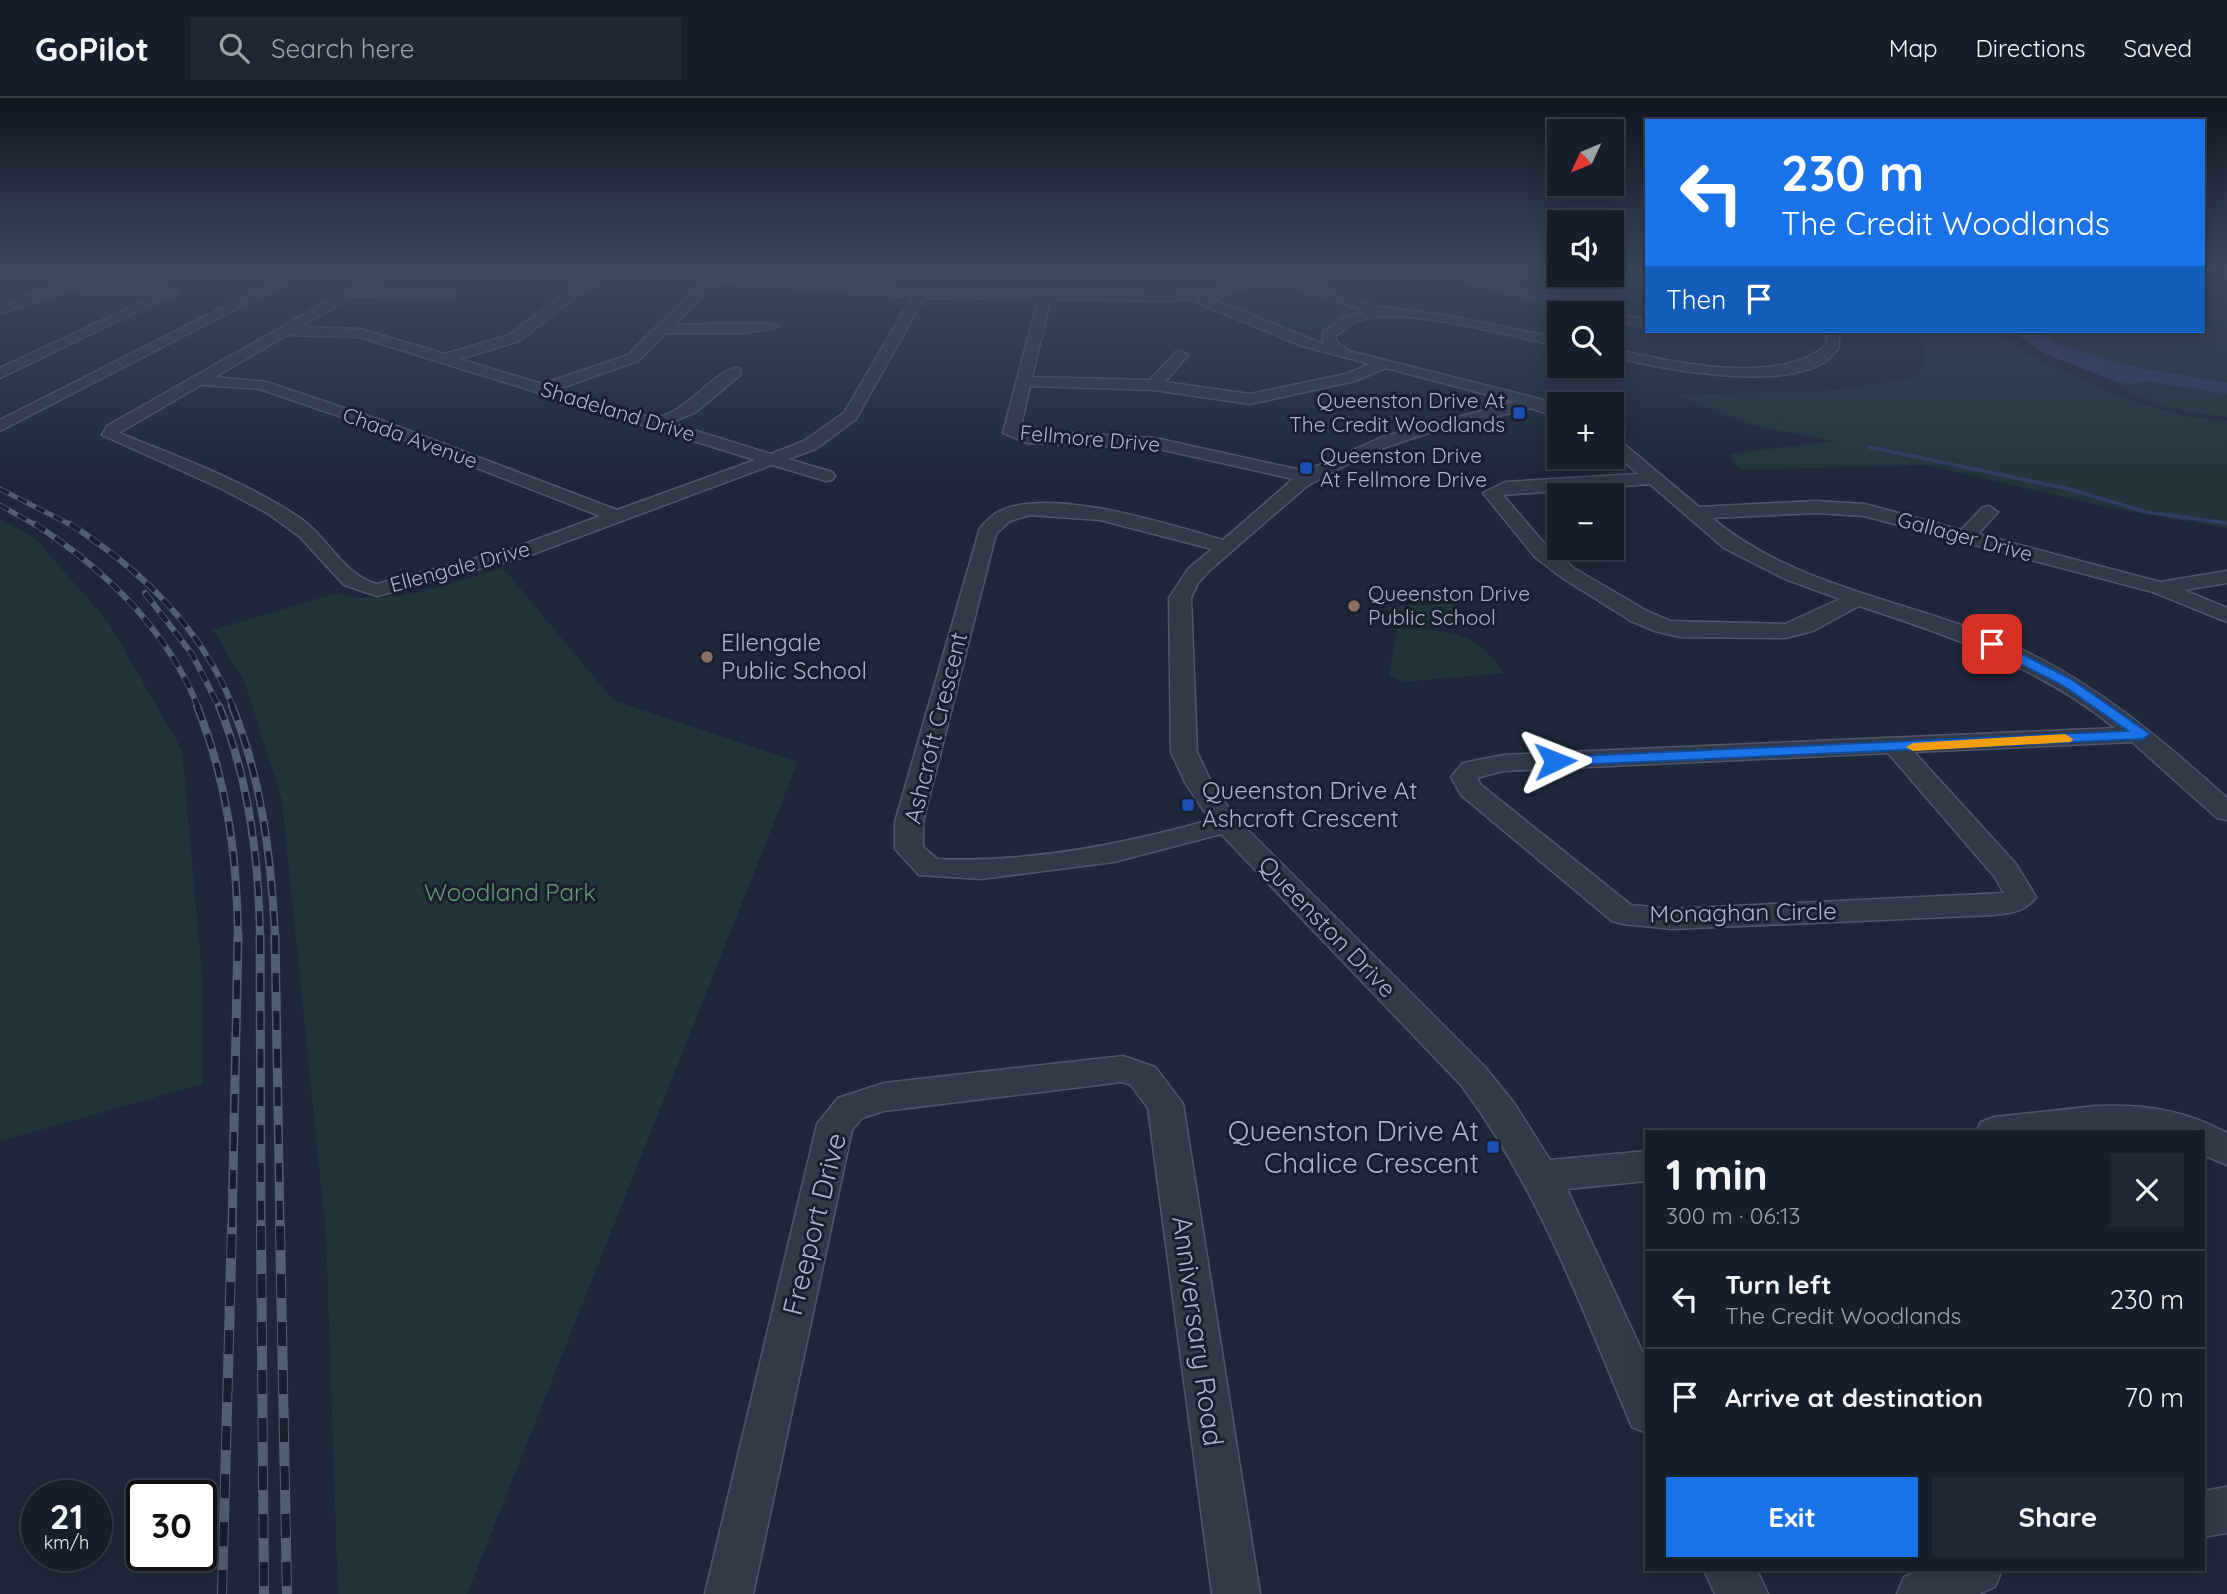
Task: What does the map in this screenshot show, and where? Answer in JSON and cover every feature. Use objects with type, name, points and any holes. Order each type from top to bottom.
[{"type":"street","points":[[0,373],[73,339]]},
{"type":"street","points":[[0,426],[170,339]]},
{"type":"street","name":"Ellengale Drive","points":[[273,339],[113,429],[110,435],[223,482],[298,525],[354,585],[377,590],[518,553],[810,445],[850,416],[894,339]]},
{"type":"street","name":"Shadeland Drive","points":[[379,339],[826,476]]},
{"type":"street","points":[[445,359],[510,339]]},
{"type":"street","points":[[542,389],[628,361],[652,339]]},
{"type":"street","name":"Fellmore Drive","points":[[1033,339],[1010,426],[1011,433],[1018,436],[1155,443],[1308,477]]},
{"type":"street","points":[[1297,339],[1480,385],[1547,408]]},
{"type":"street","points":[[1327,339],[1330,345],[1343,352]]},
{"type":"street","points":[[1624,355],[1702,370],[1769,370],[1800,366],[1823,359],[1835,345],[1834,339]]},
{"type":"street","points":[[1154,386],[1181,355]]},
{"type":"street","points":[[1022,381],[1154,386],[1263,398],[1350,378],[1385,363]]},
{"type":"street","points":[[656,423],[690,409],[735,372]]},
{"type":"street","name":"Chada Avenue","points":[[198,380],[262,385],[388,428],[618,517]]},
{"type":"street","name":"Queenston Drive","points":[[1534,402],[1375,445],[1335,461],[1308,477],[1199,569],[1183,588],[1179,614],[1184,752],[1199,784],[1226,824],[1473,1076],[1506,1115],[1542,1176],[1645,1408]]},
{"type":"street","points":[[1624,454],[1694,513],[1748,554],[1858,598],[1992,644],[2067,682],[2143,734],[2227,812]]},
{"type":"street","points":[[1653,479],[1505,487],[1492,494],[1542,553],[1568,573],[1639,616],[1663,626],[1680,630],[1785,631],[1805,626],[1858,598]]},
{"type":"street","name":"Gallager Drive","points":[[1694,513],[1842,506],[2160,588],[2227,616]]},
{"type":"street","name":"Ashcroft Crescent","points":[[1226,824],[1143,848],[981,870],[929,868],[909,849],[909,822],[990,527],[1017,513],[1042,508],[1068,509],[1227,547]]},
{"type":"street","points":[[1965,537],[1989,512]]},
{"type":"street","points":[[2160,588],[2227,577]]},
{"type":"street","name":"Monaghan Circle","points":[[1897,748],[2006,871],[2021,897],[2007,904],[1672,919],[1623,914],[1470,789],[1464,777],[1472,768],[1503,764],[1897,748],[2143,734]]},
{"type":"street","name":"Freeport Drive","points":[[729,1594],[835,1124],[850,1108],[884,1097],[1123,1069],[1143,1076]]},
{"type":"street","name":"Anniversary Road","points":[[1143,1076],[1165,1104],[1236,1594]]},
{"type":"street","points":[[2015,1130],[2128,1119],[2159,1122],[2188,1130]]},
{"type":"street","points":[[2205,1138],[2227,1150]]},
{"type":"street","points":[[1542,1176],[1645,1166]]},
{"type":"street","points":[[2205,1514],[2227,1510]]},
{"type":"street","points":[[1729,1571],[1744,1594]]},
{"type":"street","points":[[1921,1594],[1976,1571]]},
{"type":"green space","points":[[1918,339],[2007,339],[2040,361],[2139,404],[2191,417],[2227,421],[2227,528],[2106,507],[1926,465],[1739,470],[1729,454],[1835,441],[1754,426],[1676,395],[1838,390],[1916,377],[1927,357]]},
{"type":"green space","points":[[2050,339],[2227,339],[2227,383],[2128,367],[2079,353]]},
{"type":"green space","points":[[2106,378],[2129,385],[2146,381],[2227,394],[2227,417],[2163,405]]},
{"type":"green space","points":[[0,519],[35,538],[108,622],[182,750],[202,975],[202,1084],[0,1141]]},
{"type":"green space","name":"Woodland Park","points":[[503,568],[613,700],[798,762],[467,1594],[338,1594],[326,1235],[282,800],[245,683],[213,630],[337,593],[356,597],[398,596]]},
{"type":"green space","points":[[1454,604],[1467,624],[1398,627],[1386,607]]},
{"type":"green space","points":[[1397,628],[1445,632],[1470,640],[1493,658],[1504,673],[1403,682],[1389,675]]},
{"type":"water","points":[[2024,339],[2049,339],[2057,344],[2129,366],[2227,383],[2227,394],[2146,381],[2129,385],[2046,354]]},
{"type":"waterway","points":[[1869,447],[2069,489],[2146,512],[2227,523]]},
{"type":"railway","points":[[0,489],[73,526]]},
{"type":"railway","points":[[0,505],[37,526]]},
{"type":"railway","points":[[35,524],[85,561],[131,603],[169,652],[198,707]]},
{"type":"railway","points":[[73,526],[121,561],[166,603],[204,651],[233,707]]},
{"type":"railway","points":[[145,593],[192,654],[219,707]]},
{"type":"railway","points":[[197,706],[216,762],[228,819],[238,936]]},
{"type":"railway","points":[[219,706],[245,790],[254,848],[260,937]]},
{"type":"railway","points":[[232,706],[258,791],[268,848],[275,937]]},
{"type":"railway","points":[[260,935],[261,1227]]},
{"type":"railway","points":[[275,935],[280,1227]]},
{"type":"railway","points":[[232,1227],[238,936]]},
{"type":"railway","points":[[222,1594],[232,1226]]},
{"type":"railway","points":[[261,1226],[264,1594]]},
{"type":"railway","points":[[280,1226],[287,1594]]},
{"type":"slow traffic","points":[[1913,747],[2065,739]]},
{"type":"place","name":"Queenston Drive At The Credit Woodlands","points":[[1519,413]]},
{"type":"place","name":"Queenston Drive At Fellmore Drive","points":[[1306,468]]},
{"type":"place","name":"Queenston Drive Public School","points":[[1354,606]]},
{"type":"place","name":"Ellengale Public School","points":[[707,657]]},
{"type":"place","name":"Queenston Drive At Ashcroft Crescent","points":[[1188,805]]},
{"type":"place","name":"Queenston Drive At Chalice Crescent","points":[[1493,1147]]},
{"type":"route","points":[[1555,761],[1897,748],[2143,734],[2067,682],[1992,644]]}]
